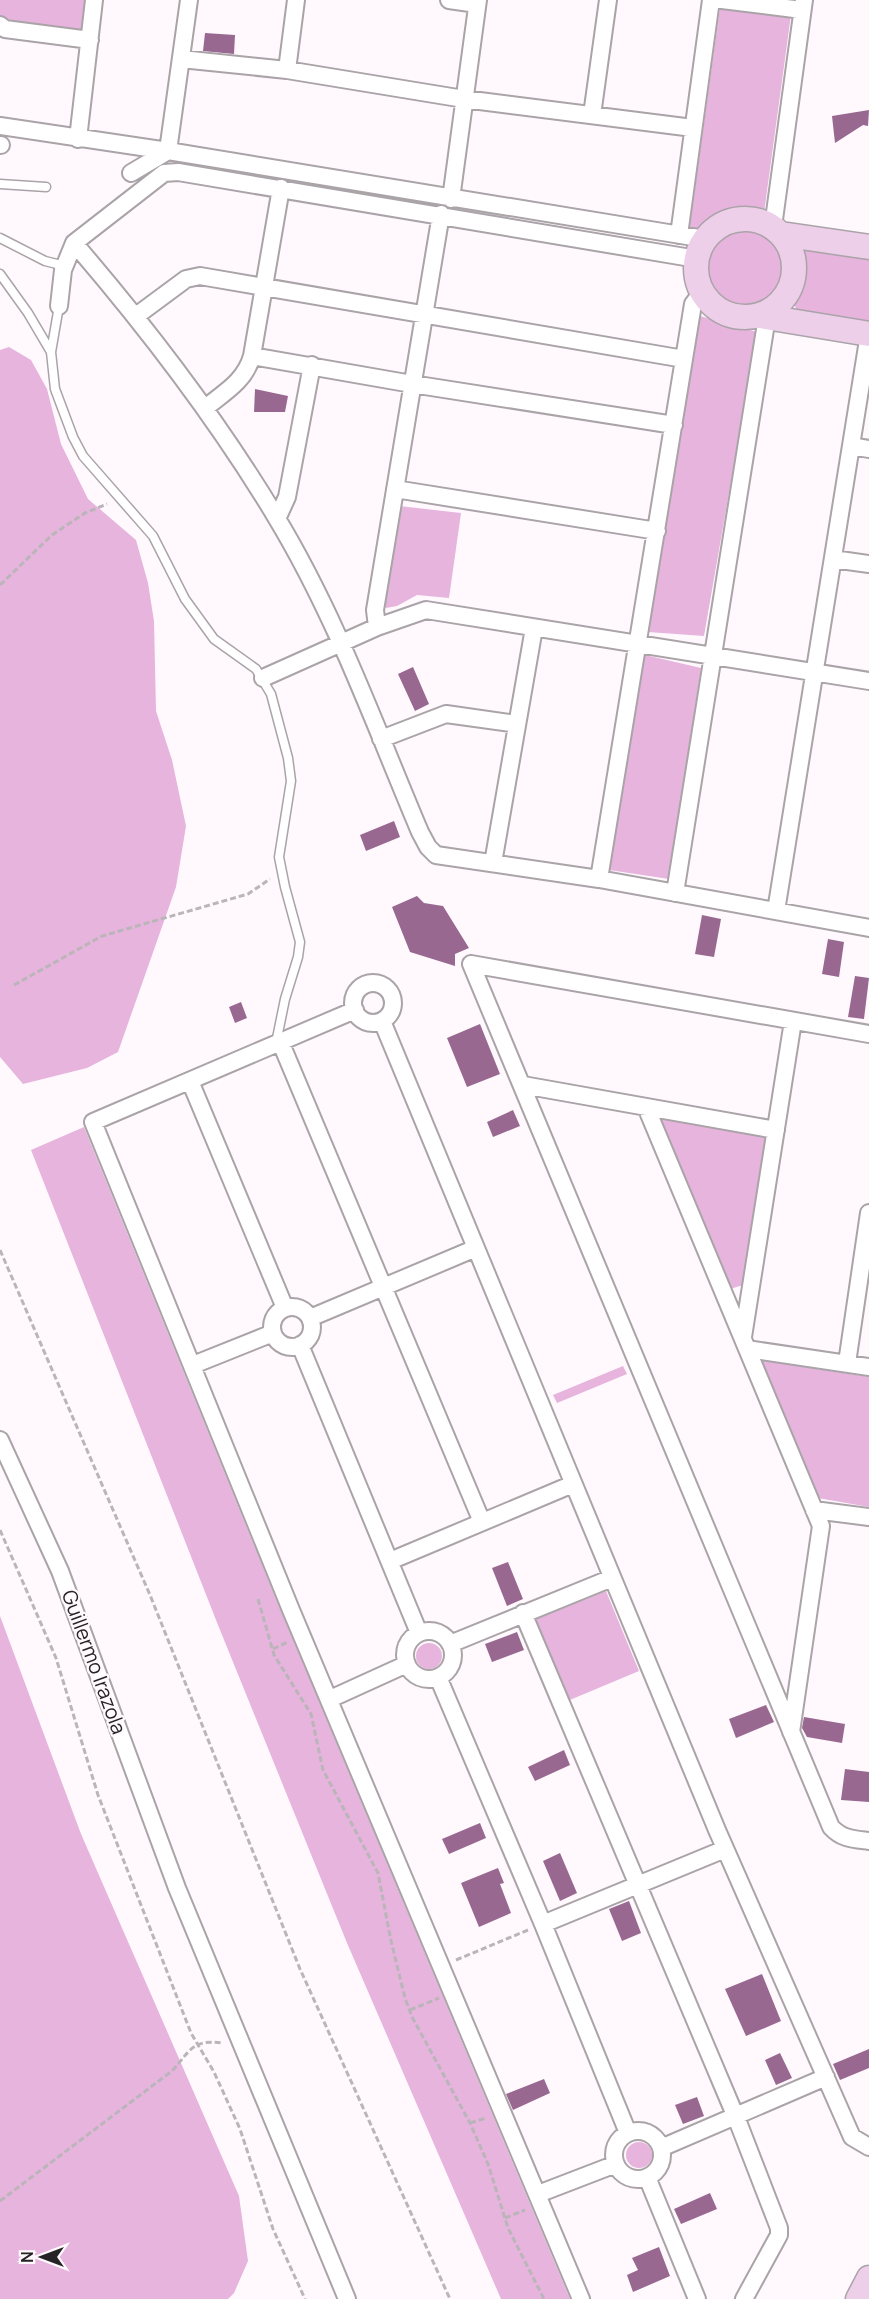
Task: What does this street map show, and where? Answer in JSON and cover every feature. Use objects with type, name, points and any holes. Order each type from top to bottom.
[{"type":"street","points":[[78,139],[94,0]]},
{"type":"street","points":[[168,151],[189,0]]},
{"type":"street","points":[[287,70],[296,0]]},
{"type":"street","points":[[449,0],[478,2],[451,199]]},
{"type":"street","points":[[592,115],[608,0]]},
{"type":"street","points":[[679,236],[711,0]]},
{"type":"street","points":[[675,893],[764,316],[779,304],[792,285],[794,274],[792,252],[777,230],[803,5],[722,0]]},
{"type":"street","points":[[0,25],[5,29],[90,40]]},
{"type":"street","points":[[181,59],[287,70],[464,99],[693,128]]},
{"type":"street","points":[[0,126],[168,151],[679,236],[701,249]]},
{"type":"street","points":[[131,173],[168,151]]},
{"type":"street","points":[[59,306],[65,266],[74,243],[164,172],[178,172],[441,214],[701,249]]},
{"type":"street","points":[[205,408],[241,379],[248,369],[281,188]]},
{"type":"street","points":[[377,627],[375,610],[441,214]]},
{"type":"street","points":[[776,911],[869,334],[764,316],[749,318],[727,314],[708,301],[702,292],[696,270],[701,249],[721,225],[742,218],[763,222],[777,230],[869,247]]},
{"type":"street","points":[[74,243],[136,316],[205,408],[277,519],[341,645],[428,847],[436,855],[599,879],[869,928]]},
{"type":"street","points":[[136,316],[186,279],[200,276],[684,359]]},
{"type":"street","points":[[599,879],[693,304],[702,292]]},
{"type":"street","points":[[252,356],[412,384],[674,425]]},
{"type":"street","points":[[277,519],[286,497],[312,365]]},
{"type":"street","points":[[851,446],[869,449]]},
{"type":"street","points":[[395,489],[657,531]]},
{"type":"street","points":[[833,559],[869,564]]},
{"type":"street","points":[[263,678],[377,627],[426,610],[869,681]]},
{"type":"street","points":[[493,863],[534,627]]},
{"type":"street","points":[[381,739],[446,714],[517,724]]},
{"type":"street","points":[[869,1034],[471,964],[831,1827],[839,1835],[869,1841]]},
{"type":"street","points":[[379,984],[385,987],[392,999],[391,1012],[382,1021],[370,1023],[364,1021],[355,1010],[354,1000],[360,989],[366,985],[379,984]]},
{"type":"street","points":[[355,1010],[93,1122],[291,1610],[442,1965],[535,2201],[581,2299]]},
{"type":"street","points":[[382,1021],[725,1849],[852,2137],[869,2147]]},
{"type":"street","points":[[745,1344],[793,1021]]},
{"type":"street","points":[[278,1042],[482,1522]]},
{"type":"street","points":[[190,1081],[285,1308]]},
{"type":"street","points":[[523,1085],[776,1130]]},
{"type":"street","points":[[646,1107],[821,1526],[792,1731]]},
{"type":"street","points":[[847,1363],[869,1213]]},
{"type":"street","points":[[310,1318],[476,1248]]},
{"type":"street","points":[[297,1307],[310,1318],[311,1334],[300,1345],[291,1347],[284,1345],[273,1333],[273,1319],[285,1308],[297,1307]]},
{"type":"street","points":[[193,1365],[273,1333]]},
{"type":"street","points":[[745,1344],[869,1367]]},
{"type":"street","points":[[300,1345],[418,1632]]},
{"type":"street","name":"Guillermo Irazola","points":[[0,1440],[60,1571],[177,1888],[347,2299]]},
{"type":"street","points":[[390,1561],[573,1484]]},
{"type":"street","points":[[814,1510],[869,1517]]},
{"type":"street","points":[[450,1644],[612,1578]]},
{"type":"street","points":[[523,1613],[636,1886],[735,2116],[779,2228],[779,2235],[744,2299]]},
{"type":"street","points":[[435,1631],[442,1634],[450,1644],[452,1664],[438,1677],[426,1679],[419,1677],[407,1664],[405,1652],[407,1644],[418,1632],[435,1631]]},
{"type":"street","points":[[330,1698],[407,1664]]},
{"type":"street","points":[[438,1677],[543,1924],[628,2133]]},
{"type":"street","points":[[543,1924],[725,1849]]},
{"type":"street","points":[[661,2148],[826,2077]]},
{"type":"street","points":[[636,2131],[652,2135],[661,2148],[660,2164],[656,2171],[647,2177],[636,2179],[628,2177],[615,2164],[616,2145],[628,2133],[636,2131]]},
{"type":"street","points":[[535,2201],[615,2164]]},
{"type":"street","points":[[647,2177],[697,2299]]},
{"type":"street","points":[[858,2299],[869,2278]]},
{"type":"lane","points":[[0,184],[46,187]]},
{"type":"lane","points":[[0,238],[45,261],[65,266]]},
{"type":"lane","points":[[0,274],[28,313],[51,352]]},
{"type":"lane","points":[[59,306],[51,352],[55,389],[73,437],[83,456],[153,536],[185,599],[214,639],[256,669],[271,694],[288,758],[291,781],[279,857],[300,942],[298,957],[285,999],[278,1042]]},
{"type":"path","points":[[0,585],[52,535],[85,513],[120,498]]},
{"type":"path","points":[[14,985],[102,936],[248,894],[282,871]]},
{"type":"path","points":[[0,1250],[150,1595],[300,1969],[450,2299]]},
{"type":"path","points":[[0,1530],[56,1658],[98,1795],[196,2045],[214,2072],[240,2129],[273,2229],[305,2299]]},
{"type":"path","points":[[258,1599],[274,1655],[311,1714],[323,1770],[378,1873],[391,1941],[410,2010],[427,2046],[470,2123],[488,2164],[508,2228],[544,2299]]},
{"type":"path","points":[[273,1649],[294,1638]]},
{"type":"path","points":[[442,1965],[543,1924]]},
{"type":"path","points":[[410,2010],[444,1996]]},
{"type":"path","points":[[0,2202],[172,2071],[192,2046],[203,2041],[242,2045]]},
{"type":"path","points":[[470,2123],[494,2115]]},
{"type":"path","points":[[505,2218],[535,2201]]},
{"type":"shaded area","points":[[0,0],[87,0],[84,32],[5,19],[0,15]]},
{"type":"shaded area","points":[[721,0],[793,0],[764,213],[738,210],[700,231],[689,231]]},
{"type":"shaded area","points":[[738,227],[754,227],[769,234],[780,245],[787,260],[784,284],[775,297],[754,309],[738,309],[723,302],[712,291],[705,276],[705,260],[712,245],[723,234]]},
{"type":"shaded area","points":[[802,249],[869,253],[869,326],[801,315],[796,310],[794,301],[803,263]]},
{"type":"shaded area","points":[[700,316],[757,332],[704,636],[648,632]]},
{"type":"shaded area","points":[[9,347],[31,360],[47,389],[61,444],[88,499],[136,540],[148,583],[154,621],[156,711],[172,760],[186,826],[176,887],[118,1052],[87,1068],[23,1084],[0,1057],[0,350]]},
{"type":"shaded area","points":[[399,506],[461,513],[449,598],[417,595],[397,606],[386,608],[382,601]]},
{"type":"shaded area","points":[[645,655],[701,668],[669,879],[609,870]]},
{"type":"shaded area","points":[[656,1115],[766,1136],[743,1285],[730,1289]]},
{"type":"shaded area","points":[[84,1127],[275,1597],[570,2299],[501,2299],[347,1943],[218,1625],[31,1150]]},
{"type":"shaded area","points":[[759,1360],[869,1377],[869,1507],[818,1498]]},
{"type":"shaded area","points":[[623,1366],[627,1374],[557,1403],[553,1395]]},
{"type":"shaded area","points":[[606,1591],[639,1671],[565,1702],[532,1621]]},
{"type":"shaded area","points":[[0,1616],[81,1834],[239,2196],[248,2261],[234,2293],[228,2299],[0,2299]]},
{"type":"shaded area","points":[[429,1643],[438,1647],[442,1656],[438,1665],[429,1669],[420,1665],[416,1656],[420,1647]]},
{"type":"shaded area","points":[[639,2142],[648,2146],[652,2155],[648,2164],[639,2168],[630,2164],[626,2155],[630,2146]]},
{"type":"building","points":[[205,33],[235,35],[234,54],[203,51]]},
{"type":"building","points":[[869,110],[868,126],[863,125],[835,143],[832,116]]},
{"type":"building","points":[[255,389],[288,396],[285,412],[254,412]]},
{"type":"building","points":[[413,667],[429,704],[415,711],[398,674]]},
{"type":"building","points":[[394,821],[400,837],[366,851],[360,835]]},
{"type":"building","points":[[417,896],[424,903],[443,906],[469,948],[455,954],[455,966],[410,952],[392,907]]},
{"type":"building","points":[[702,915],[721,919],[714,957],[695,954]]},
{"type":"building","points":[[828,939],[844,942],[839,977],[822,974]]},
{"type":"building","points":[[855,976],[869,978],[864,1019],[848,1017]]},
{"type":"building","points":[[241,1002],[247,1018],[235,1023],[229,1007]]},
{"type":"building","points":[[480,1024],[500,1074],[467,1087],[447,1038]]},
{"type":"building","points":[[513,1110],[520,1126],[493,1137],[487,1122]]},
{"type":"building","points":[[508,1562],[523,1599],[507,1606],[492,1568]]},
{"type":"building","points":[[517,1632],[524,1650],[492,1662],[485,1644]]},
{"type":"building","points":[[766,1705],[774,1722],[736,1738],[729,1719]]},
{"type":"building","points":[[804,1717],[845,1724],[842,1743],[807,1737],[802,1728]]},
{"type":"building","points":[[564,1750],[570,1765],[535,1781],[528,1767]]},
{"type":"building","points":[[845,1769],[869,1772],[869,1802],[841,1800]]},
{"type":"building","points":[[480,1823],[486,1838],[449,1854],[442,1839]]},
{"type":"building","points":[[560,1853],[577,1893],[560,1901],[543,1861]]},
{"type":"building","points":[[498,1868],[504,1883],[500,1884],[511,1913],[479,1927],[461,1883]]},
{"type":"building","points":[[629,1901],[641,1933],[622,1941],[609,1909]]},
{"type":"building","points":[[762,1974],[781,2021],[746,2036],[725,1989]]},
{"type":"building","points":[[869,2049],[869,2068],[840,2080],[833,2064]]},
{"type":"building","points":[[780,2053],[792,2078],[776,2085],[765,2060]]},
{"type":"building","points":[[544,2079],[550,2093],[513,2110],[506,2094]]},
{"type":"building","points":[[697,2097],[704,2116],[683,2124],[675,2105]]},
{"type":"building","points":[[710,2193],[717,2209],[681,2224],[674,2209]]},
{"type":"building","points":[[659,2247],[670,2276],[633,2292],[627,2275],[638,2270],[632,2258]]}]
